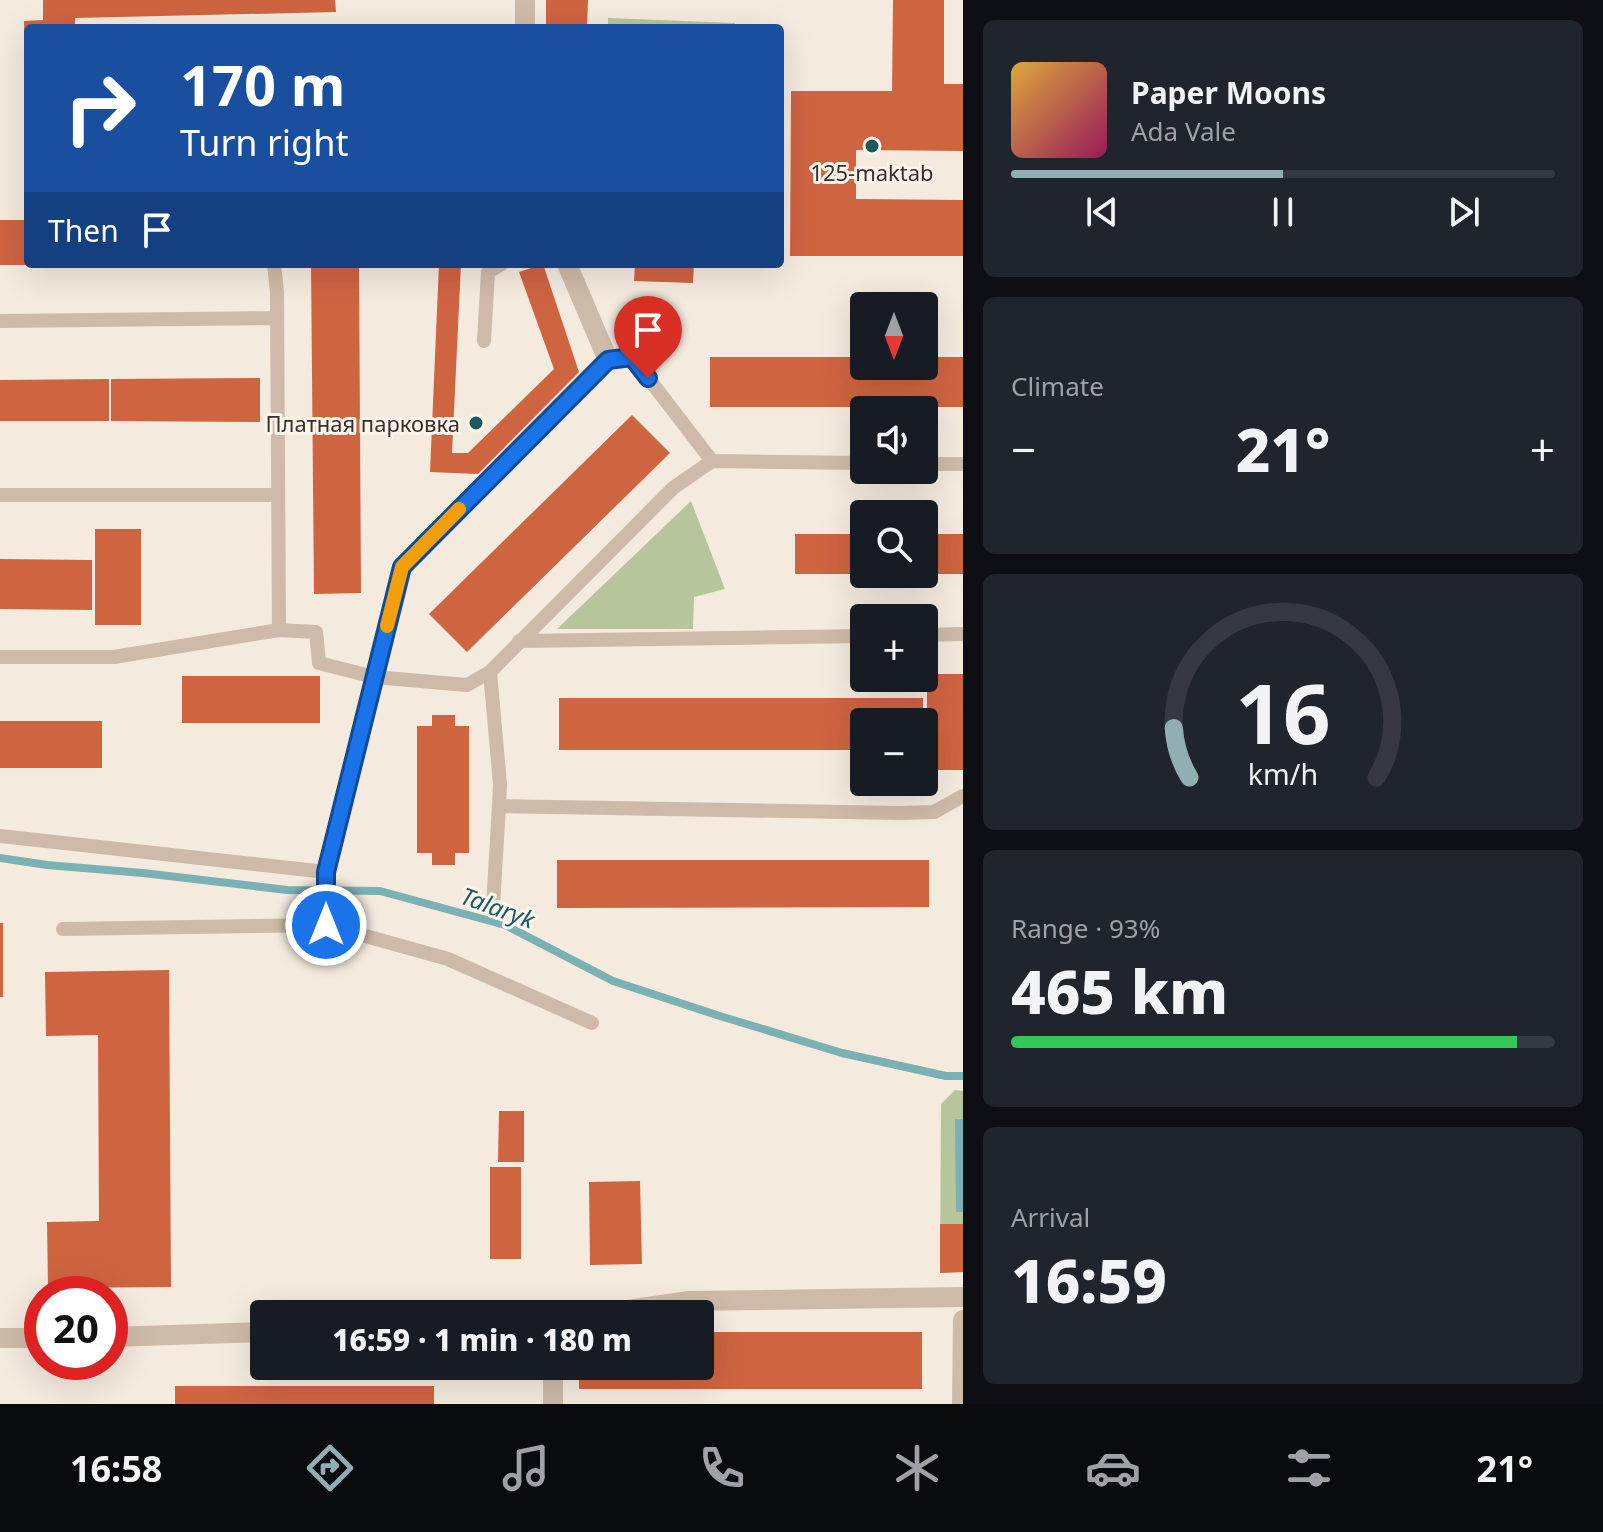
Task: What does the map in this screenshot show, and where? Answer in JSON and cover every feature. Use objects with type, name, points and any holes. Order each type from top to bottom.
[{"type":"street","points":[[525,0],[525,24]]},
{"type":"street","points":[[569,268],[608,360]]},
{"type":"street","points":[[714,1301],[963,1297]]},
{"type":"street","points":[[962,1404],[963,1320]]},
{"type":"street","points":[[128,1336],[250,1332]]},
{"type":"street","points":[[0,1338],[24,1338]]},
{"type":"street","points":[[553,1380],[553,1404]]},
{"type":"lane","points":[[274,268],[279,630]]},
{"type":"lane","points":[[484,341],[488,272],[495,268]]},
{"type":"lane","points":[[0,321],[277,318]]},
{"type":"lane","points":[[326,925],[326,872],[402,567],[608,360],[632,357],[712,461]]},
{"type":"lane","points":[[0,657],[114,657],[279,630],[316,632],[319,663],[374,677],[467,685],[490,672],[673,488],[712,461],[850,463]]},
{"type":"lane","points":[[938,464],[963,464]]},
{"type":"lane","points":[[0,495],[278,495]]},
{"type":"lane","points":[[938,635],[963,634]]},
{"type":"lane","points":[[519,641],[850,636]]},
{"type":"lane","points":[[490,672],[500,784],[493,906]]},
{"type":"lane","points":[[499,806],[900,813],[934,812],[963,796]]},
{"type":"lane","points":[[0,836],[326,872]]},
{"type":"lane","points":[[63,929],[326,925],[448,959],[592,1023]]},
{"type":"green space","points":[[608,18],[735,23],[735,24],[608,24]]},
{"type":"green space","points":[[691,501],[725,589],[694,597],[693,629],[557,629]]},
{"type":"green space","points":[[955,1090],[963,1091],[963,1272],[940,1273],[941,1104]]},
{"type":"water","points":[[955,1119],[963,1119],[963,1212],[956,1212]]},
{"type":"building","points":[[43,0],[335,0],[336,12],[75,18],[75,24],[24,24],[24,21],[43,20]]},
{"type":"building","points":[[546,0],[588,0],[587,24],[546,24]]},
{"type":"building","points":[[893,0],[944,0],[944,84],[963,84],[963,151],[856,150],[856,199],[963,200],[963,256],[790,256],[791,91],[892,91]]},
{"type":"building","points":[[0,220],[24,220],[24,265],[0,265]]},
{"type":"building","points":[[311,268],[359,268],[361,593],[314,594]]},
{"type":"building","points":[[439,268],[461,268],[452,453],[468,453],[554,369],[519,272],[544,268],[579,372],[478,474],[430,472]]},
{"type":"building","points":[[635,268],[694,268],[693,283],[634,281]]},
{"type":"building","points":[[710,357],[850,357],[850,380],[938,380],[938,357],[963,357],[963,407],[938,407],[938,396],[850,396],[850,407],[710,407]]},
{"type":"building","points":[[260,378],[260,422],[111,421],[111,379]]},
{"type":"building","points":[[109,379],[109,421],[0,421],[0,380]]},
{"type":"building","points":[[632,415],[670,453],[467,652],[429,614]]},
{"type":"building","points":[[95,529],[141,529],[141,625],[95,625]]},
{"type":"building","points":[[795,534],[850,534],[850,574],[795,574]]},
{"type":"building","points":[[938,534],[963,534],[963,574],[938,574]]},
{"type":"building","points":[[0,559],[92,560],[92,610],[0,609]]},
{"type":"building","points":[[938,674],[963,674],[963,770],[938,770],[938,708],[927,708],[927,692],[938,692]]},
{"type":"building","points":[[182,676],[320,676],[320,723],[182,723]]},
{"type":"building","points":[[559,698],[923,698],[923,708],[850,708],[850,750],[559,750]]},
{"type":"building","points":[[432,715],[455,715],[455,726],[469,726],[469,853],[455,853],[455,865],[432,865],[432,853],[417,853],[417,726],[432,726]]},
{"type":"building","points":[[0,721],[102,721],[102,768],[0,768]]},
{"type":"building","points":[[557,860],[929,860],[929,907],[557,908]]},
{"type":"building","points":[[0,923],[3,923],[3,997],[0,997]]},
{"type":"building","points":[[169,970],[171,1287],[128,1287],[128,1276],[48,1276],[47,1222],[99,1221],[98,1035],[46,1036],[45,972]]},
{"type":"building","points":[[499,1111],[524,1111],[524,1162],[498,1162]]},
{"type":"building","points":[[490,1167],[521,1167],[521,1259],[490,1259]]},
{"type":"building","points":[[640,1181],[642,1264],[590,1265],[589,1182]]},
{"type":"building","points":[[940,1224],[963,1224],[963,1272],[940,1273]]},
{"type":"building","points":[[714,1332],[922,1332],[922,1389],[579,1389],[579,1380],[714,1380]]},
{"type":"building","points":[[175,1386],[434,1386],[434,1404],[175,1404]]},
{"type":"waterway","name":"Talaryk","points":[[0,858],[287,890],[380,891],[505,925],[613,981],[723,1017],[842,1053],[946,1076],[963,1076]]},
{"type":"slow traffic","points":[[387,626],[402,567],[459,509]]},
{"type":"place","name":"125-maktab","points":[[872,146]]},
{"type":"place","name":"Платная парковка","points":[[476,423]]},
{"type":"route","points":[[326,925],[326,872],[402,567],[608,360],[632,357],[648,378]]}]
